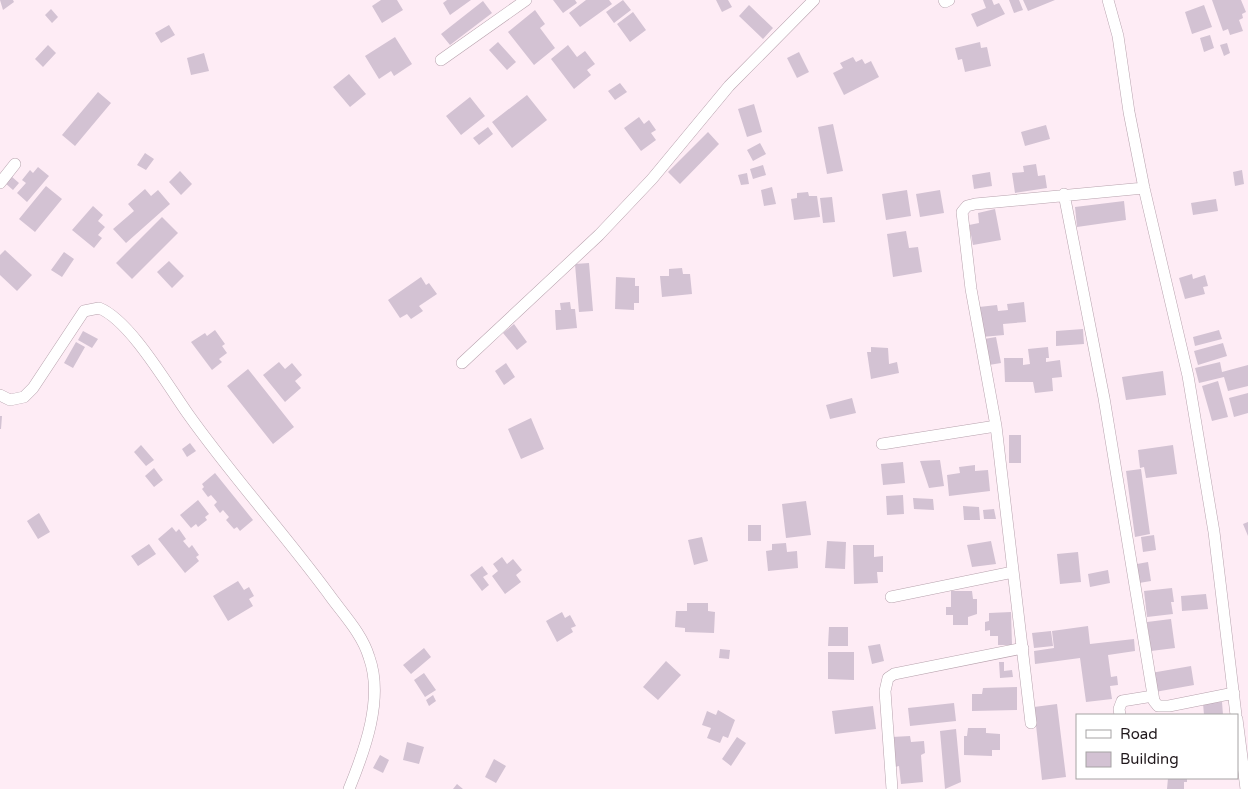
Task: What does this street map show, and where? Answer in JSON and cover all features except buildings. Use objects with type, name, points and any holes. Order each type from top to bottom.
[{"type":"street","points":[[442,60],[526,0]]},
{"type":"street","points":[[462,363],[600,235],[652,179],[729,86],[814,0]]},
{"type":"street","points":[[944,0],[945,2],[949,0]]},
{"type":"street","points":[[1108,0],[1118,36],[1129,112],[1144,188],[1188,376],[1214,532],[1237,714]]},
{"type":"street","points":[[0,183],[15,164]]},
{"type":"street","points":[[1031,723],[996,426],[971,289],[962,212],[964,208],[975,204],[1064,194],[1144,188]]},
{"type":"street","points":[[1064,194],[1104,398],[1156,705],[1169,706],[1234,693]]},
{"type":"street","points":[[0,395],[10,400],[24,397],[33,388],[84,311],[99,308],[115,317],[139,345],[210,446],[306,564],[362,642],[370,657],[374,679],[374,702],[368,731],[349,789]]},
{"type":"street","points":[[882,444],[996,426]]},
{"type":"street","points":[[891,596],[1013,572]]},
{"type":"street","points":[[892,789],[885,691],[888,678],[894,674],[1023,648]]},
{"type":"street","points":[[1120,714],[1119,709],[1122,701],[1153,696]]},
{"type":"street","points":[[1238,724],[1246,782]]}]
